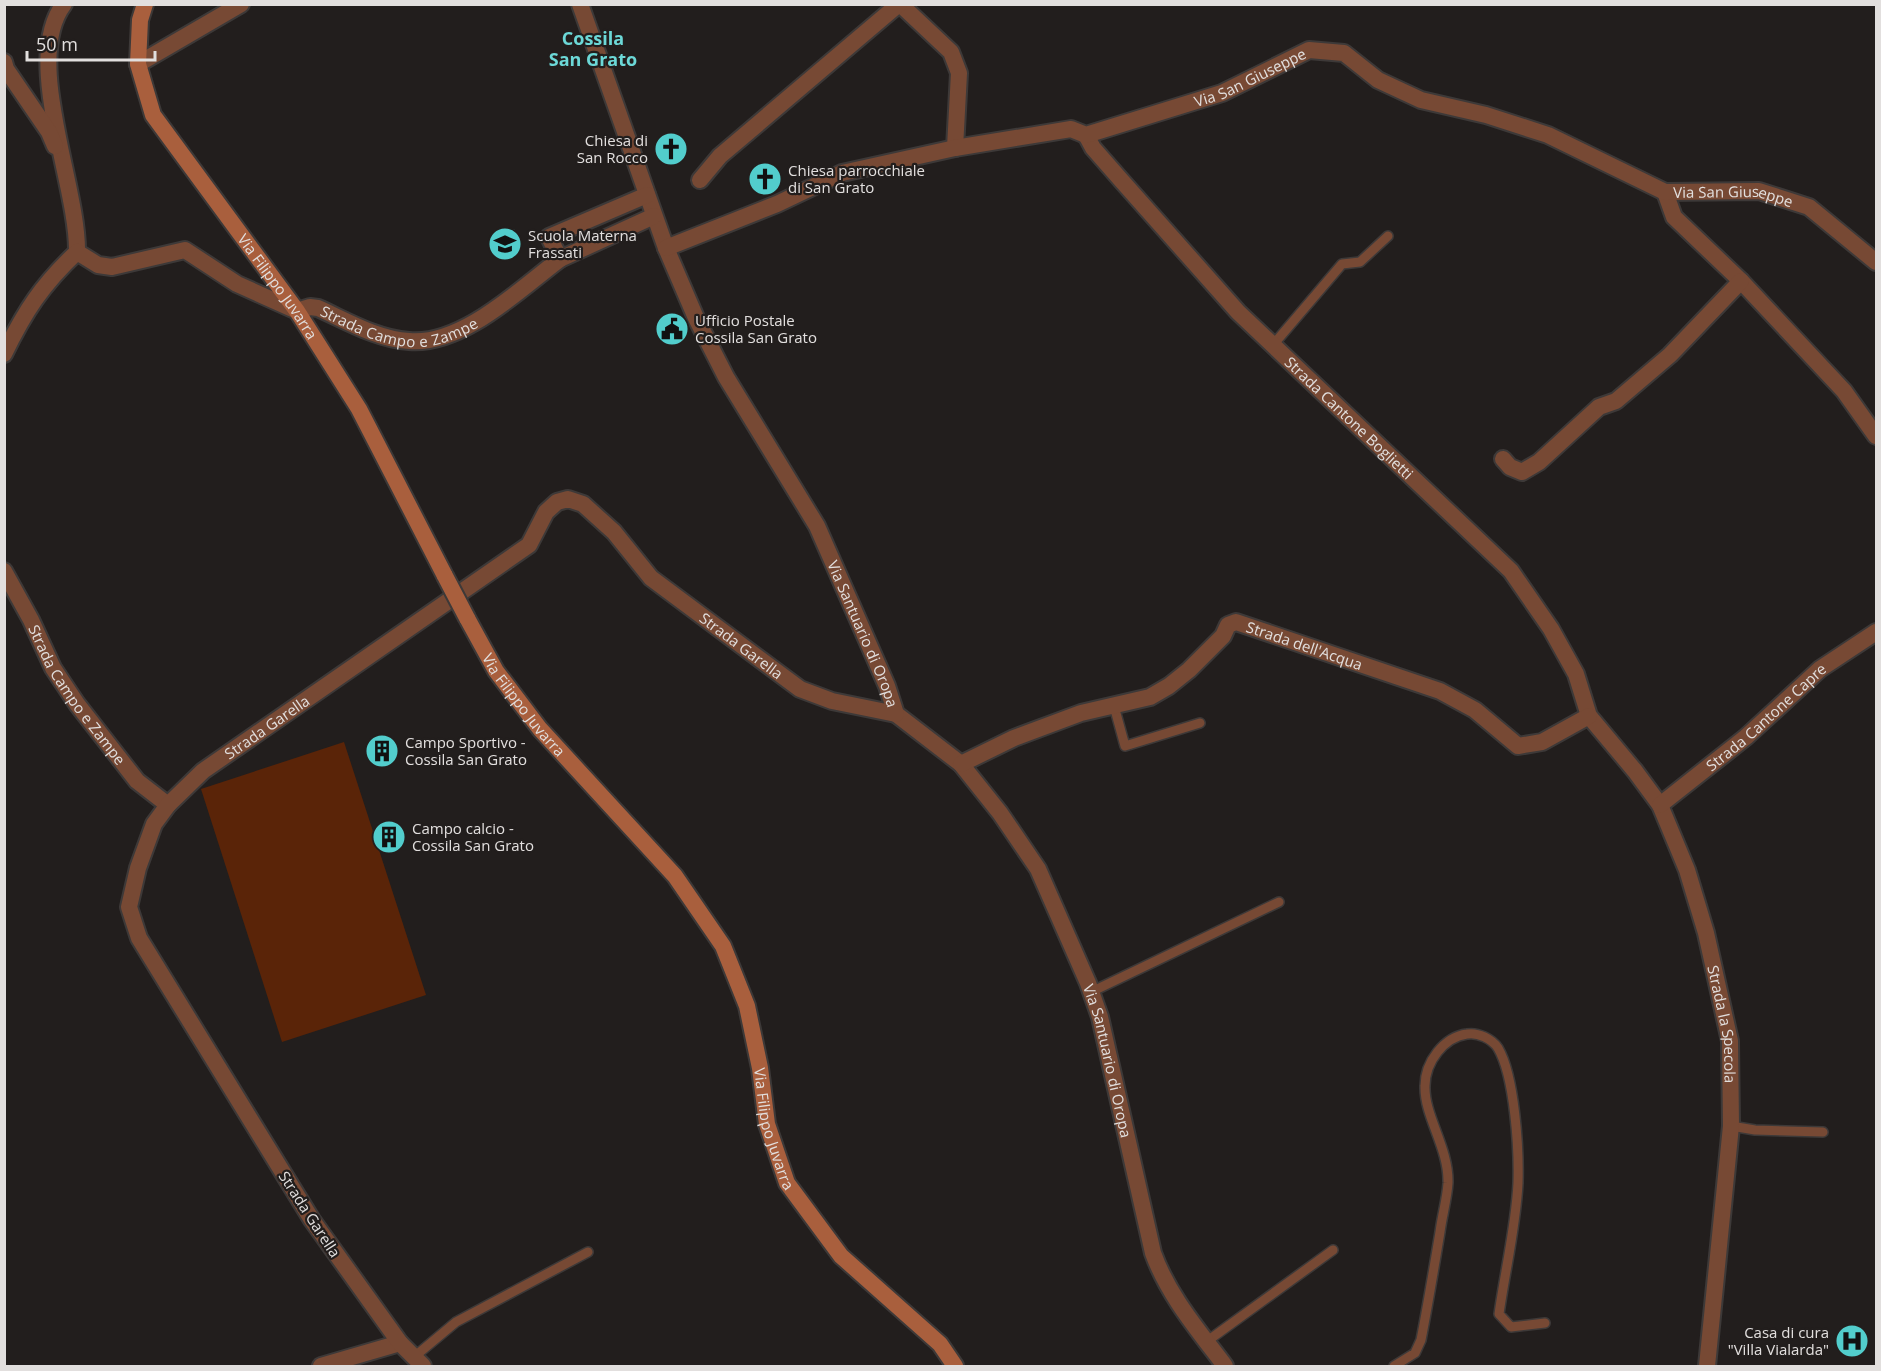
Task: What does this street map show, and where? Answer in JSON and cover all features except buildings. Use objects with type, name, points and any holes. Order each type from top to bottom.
[{"type":"main road","name":"Via Filippo Juvarra","points":[[145,4],[140,20],[138,64],[153,115],[297,311],[359,410],[496,671],[540,729],[675,876],[723,946],[747,1006],[760,1068],[767,1124],[787,1183],[841,1256],[940,1344],[955,1366]]},
{"type":"street","points":[[4,354],[25,310],[54,273],[77,252],[77,227],[49,87],[49,51],[54,18],[64,4]]},
{"type":"street","points":[[138,64],[241,4]]},
{"type":"street","name":"Via Santuario di Oropa","points":[[580,4],[666,248],[726,377],[817,526],[896,714],[961,764],[1000,813],[1038,869],[1091,992],[1108,1050],[1153,1253],[1169,1289],[1225,1366]]},
{"type":"street","points":[[700,180],[720,156],[899,4],[951,52],[959,73],[955,148]]},
{"type":"street","name":"Via San Giuseppe","points":[[666,248],[777,204],[842,173],[955,148],[1071,129],[1086,135],[1222,93],[1309,50],[1344,54],[1378,80],[1421,100],[1486,115],[1548,135],[1665,192],[1759,191],[1809,207],[1876,262]]},
{"type":"street","points":[[4,62],[6,69],[49,132],[65,169]]},
{"type":"street","name":"Strada Cantone Boglietti","points":[[1086,135],[1093,148],[1120,180],[1238,312],[1511,571],[1551,629],[1571,665],[1589,716]]},
{"type":"street","points":[[1665,192],[1674,217],[1741,280],[1844,391],[1876,436]]},
{"type":"street","points":[[560,259],[549,237],[647,195]]},
{"type":"street","name":"Strada Campo e Zampe","points":[[77,252],[98,265],[112,267],[185,250],[237,284],[297,311],[310,307],[318,308],[380,335],[409,342],[431,341],[452,335],[482,317],[560,259],[654,216]]},
{"type":"street","points":[[1503,459],[1510,467],[1522,472],[1539,462],[1599,407],[1616,401],[1670,355],[1741,280]]},
{"type":"street","name":"Strada Garella","points":[[419,1362],[400,1343],[312,1220],[139,938],[129,907],[138,868],[154,824],[168,805],[203,771],[529,545],[546,512],[557,502],[568,499],[583,504],[614,532],[651,578],[800,689],[832,701],[896,714]]},
{"type":"street","name":"Strada Campo e Zampe","points":[[4,571],[31,620],[53,668],[77,704],[136,781],[168,805]]},
{"type":"street","name":"Strada dell'Acqua","points":[[961,764],[1014,738],[1081,713],[1150,697],[1169,686],[1223,636],[1228,625],[1236,622],[1440,691],[1475,710],[1518,746],[1542,742],[1589,716]]},
{"type":"street","name":"Strada Cantone Capre","points":[[1660,805],[1746,737],[1820,669],[1876,632]]},
{"type":"street","name":"Strada la Specola","points":[[1589,716],[1660,805],[1687,870],[1706,933],[1730,1041],[1731,1126],[1707,1366]]},
{"type":"street","points":[[321,1366],[400,1343]]},
{"type":"lane","points":[[1273,345],[1342,264],[1360,262],[1388,236]]},
{"type":"lane","points":[[1114,706],[1125,746],[1200,723]]},
{"type":"lane","points":[[1091,992],[1279,902]]},
{"type":"lane","points":[[1394,1366],[1415,1353],[1421,1340],[1448,1183],[1445,1152],[1424,1086],[1429,1065],[1440,1048],[1454,1036],[1470,1033],[1485,1036],[1497,1047],[1506,1070],[1514,1117],[1518,1148],[1518,1185],[1499,1314],[1511,1327],[1545,1323]]},
{"type":"lane","points":[[1731,1126],[1755,1130],[1823,1132]]},
{"type":"lane","points":[[1206,1342],[1333,1250]]},
{"type":"lane","points":[[419,1362],[456,1322],[588,1252]]},
{"type":"shaded area","points":[[344,742],[426,995],[282,1042],[201,789]]},
{"type":"place","name":"Chiesa di San Rocco","points":[[671,149]]},
{"type":"place","name":"Chiesa parrocchiale di San Grato","points":[[765,179]]},
{"type":"place","name":"Scuola Materna Frassati","points":[[505,244]]},
{"type":"place","name":"Ufficio Postale Cossila San Grato","points":[[672,329]]},
{"type":"place","name":"Campo Sportivo - Cossila San Grato","points":[[382,751]]},
{"type":"place","name":"Campo calcio - Cossila San Grato","points":[[389,837]]},
{"type":"place","name":"Casa di cura \"Villa Vialarda\"","points":[[1852,1341]]},
{"type":"district","name":"Cossila San Grato","points":[[593,48]]}]
